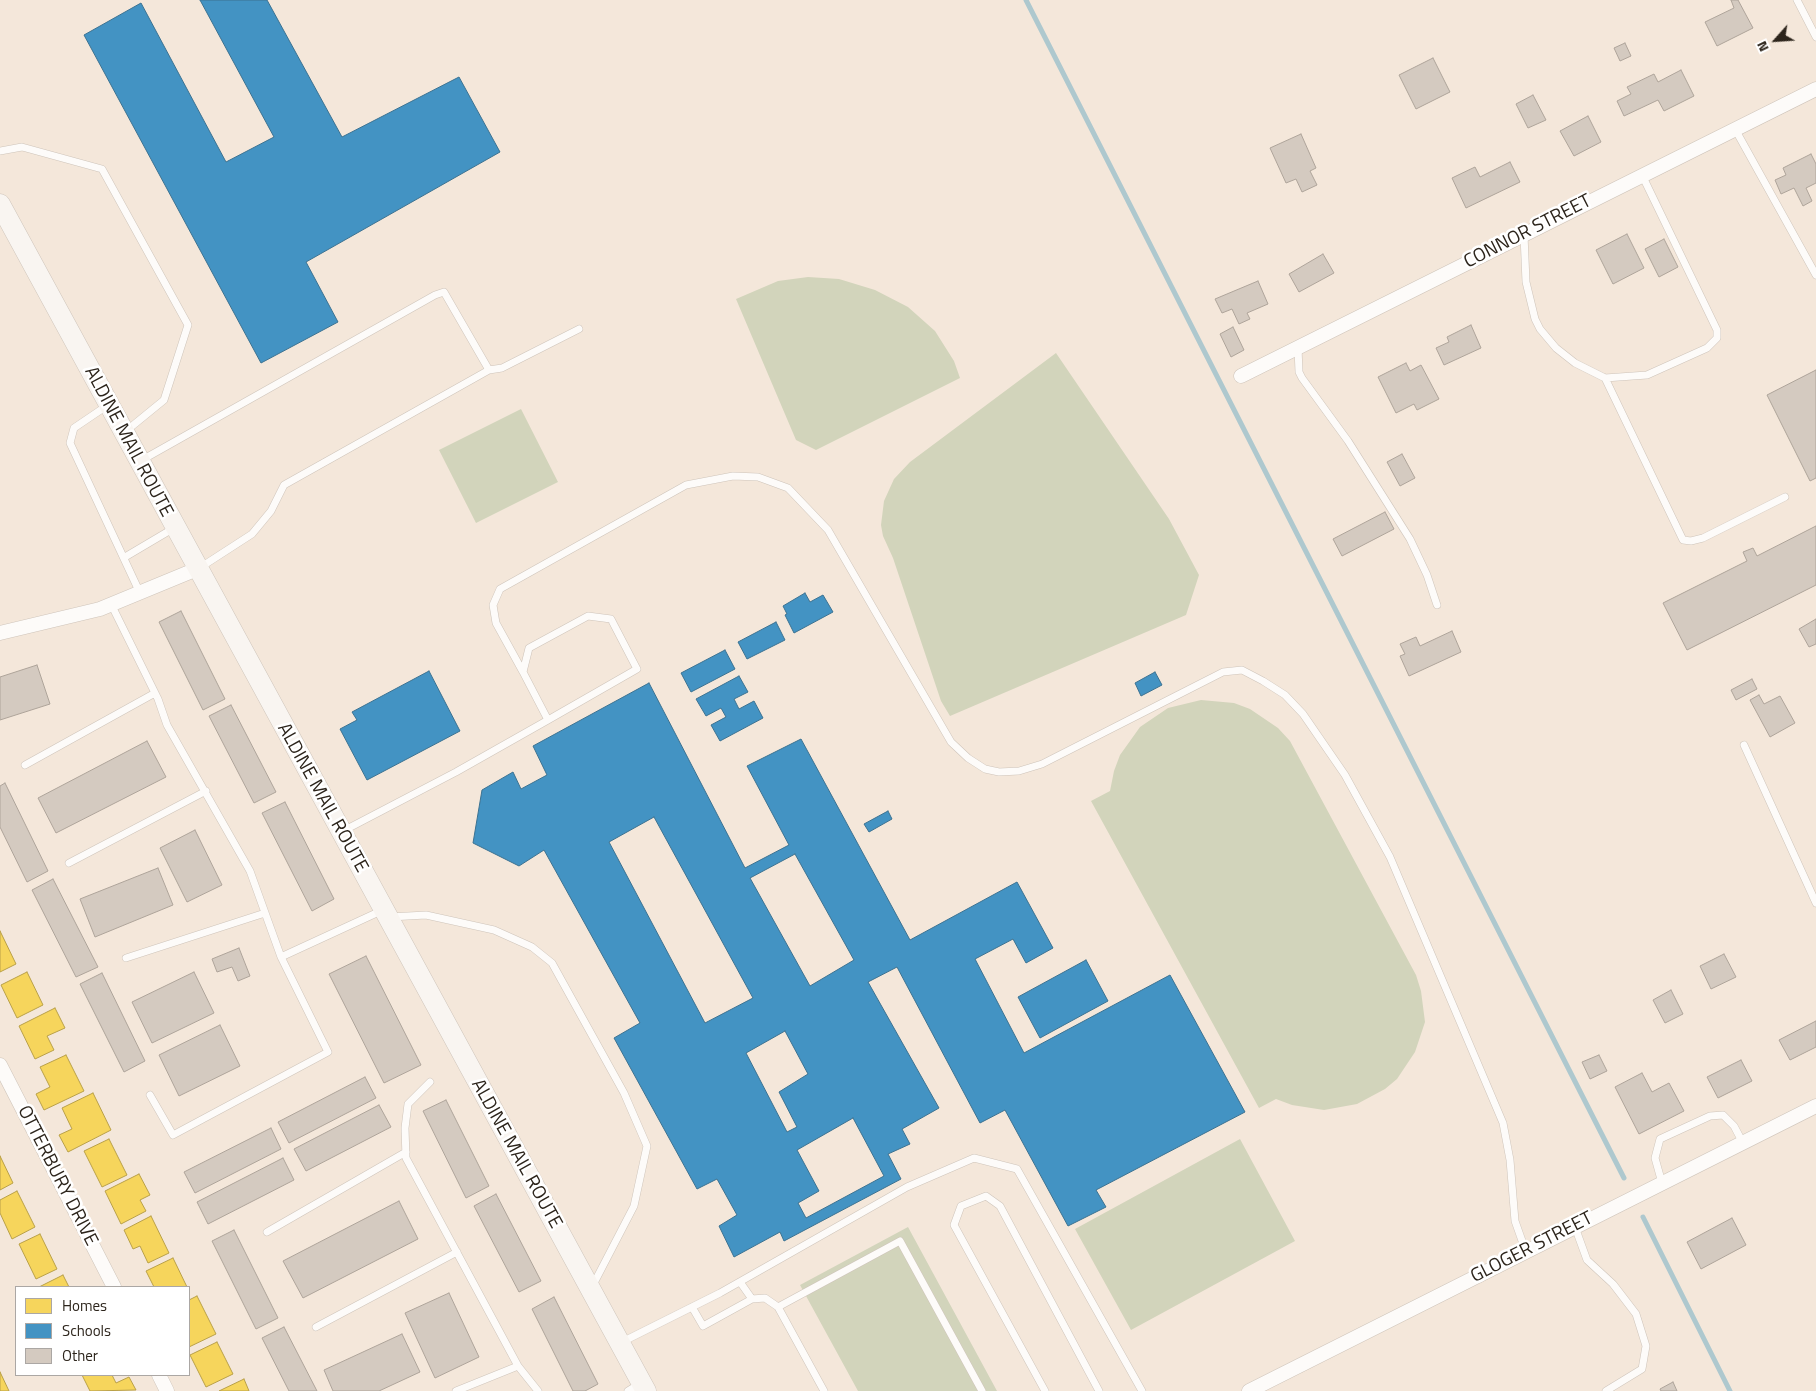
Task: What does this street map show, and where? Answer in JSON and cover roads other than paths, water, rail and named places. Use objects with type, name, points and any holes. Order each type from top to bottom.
[{"type":"main road","name":"ALDINE MAIL ROUTE","points":[[0,204],[174,528],[620,1344],[638,1388]]},
{"type":"street","name":"CONNOR STREET","points":[[1241,376],[1816,89]]},
{"type":"street","points":[[0,633],[111,604],[197,569]]},
{"type":"street","name":"OTTERBURY DRIVE","points":[[0,1065],[113,1286]]},
{"type":"street","name":"GLOGER STREET","points":[[1249,1391],[1816,1106]]},
{"type":"street","points":[[160,1376],[167,1391]]},
{"type":"lane","points":[[1797,0],[1816,37]]},
{"type":"lane","points":[[1735,129],[1816,275]]},
{"type":"lane","points":[[0,151],[22,147],[102,169],[188,325],[164,400],[124,433]]},
{"type":"lane","points":[[1524,235],[1529,296],[1540,329],[1556,348],[1575,363],[1605,378],[1648,375],[1708,348],[1717,338],[1717,330],[1642,176]]},
{"type":"lane","points":[[140,462],[435,295],[444,292],[489,370]]},
{"type":"lane","points":[[197,569],[252,534],[271,512],[284,485],[489,370],[502,368],[579,330]]},
{"type":"lane","points":[[1298,348],[1299,372],[1302,378],[1348,441],[1410,539],[1427,575],[1437,605]]},
{"type":"lane","points":[[1605,378],[1683,540],[1691,541],[1703,538],[1785,497]]},
{"type":"lane","points":[[109,404],[74,428],[70,443],[140,592]]},
{"type":"lane","points":[[548,720],[496,623],[493,605],[500,589],[686,485],[733,476],[758,477],[788,488],[828,530],[951,742],[968,758],[985,769],[999,772],[1019,771],[1042,764],[1223,672],[1242,670],[1263,681],[1285,695],[1303,714],[1345,775],[1390,856],[1503,1123],[1510,1160],[1515,1221],[1526,1252]]},
{"type":"lane","points":[[125,557],[174,528]]},
{"type":"lane","points":[[111,604],[155,693],[167,725],[206,790],[250,871],[281,957],[328,1052],[173,1135],[150,1094]]},
{"type":"lane","points":[[341,833],[456,772],[638,669],[611,619],[588,616],[529,648],[523,672]]},
{"type":"lane","points":[[25,765],[155,693]]},
{"type":"lane","points":[[1744,745],[1816,903]]},
{"type":"lane","points":[[69,863],[206,790]]},
{"type":"lane","points":[[126,958],[266,913]]},
{"type":"lane","points":[[281,957],[385,913],[426,914],[494,930],[532,947],[552,963],[624,1092],[647,1146],[634,1206],[590,1290]]},
{"type":"lane","points":[[430,1082],[408,1104],[405,1128],[406,1158],[518,1366],[538,1391]]},
{"type":"lane","points":[[1662,1183],[1655,1158],[1660,1139],[1674,1131],[1710,1116],[1724,1115],[1734,1126],[1742,1143]]},
{"type":"lane","points":[[266,1232],[406,1152]]},
{"type":"lane","points":[[620,1344],[740,1282],[907,1187],[974,1158],[1017,1169],[1142,1391]]},
{"type":"lane","points":[[1045,1391],[954,1225],[961,1206],[986,1196],[1000,1206],[1099,1391]]},
{"type":"lane","points":[[1575,1227],[1586,1260],[1613,1284],[1636,1314],[1646,1346],[1642,1369],[1606,1391]]},
{"type":"lane","points":[[778,1306],[900,1242],[982,1391]]},
{"type":"lane","points":[[316,1327],[457,1252]]},
{"type":"lane","points":[[740,1282],[752,1299]]},
{"type":"lane","points":[[692,1307],[703,1326],[752,1299],[765,1298],[778,1306],[824,1391]]},
{"type":"lane","points":[[456,1391],[518,1366]]},
{"type":"waterway","points":[[1026,0],[1624,1178]]},
{"type":"waterway","points":[[1643,1217],[1730,1391]]}]
